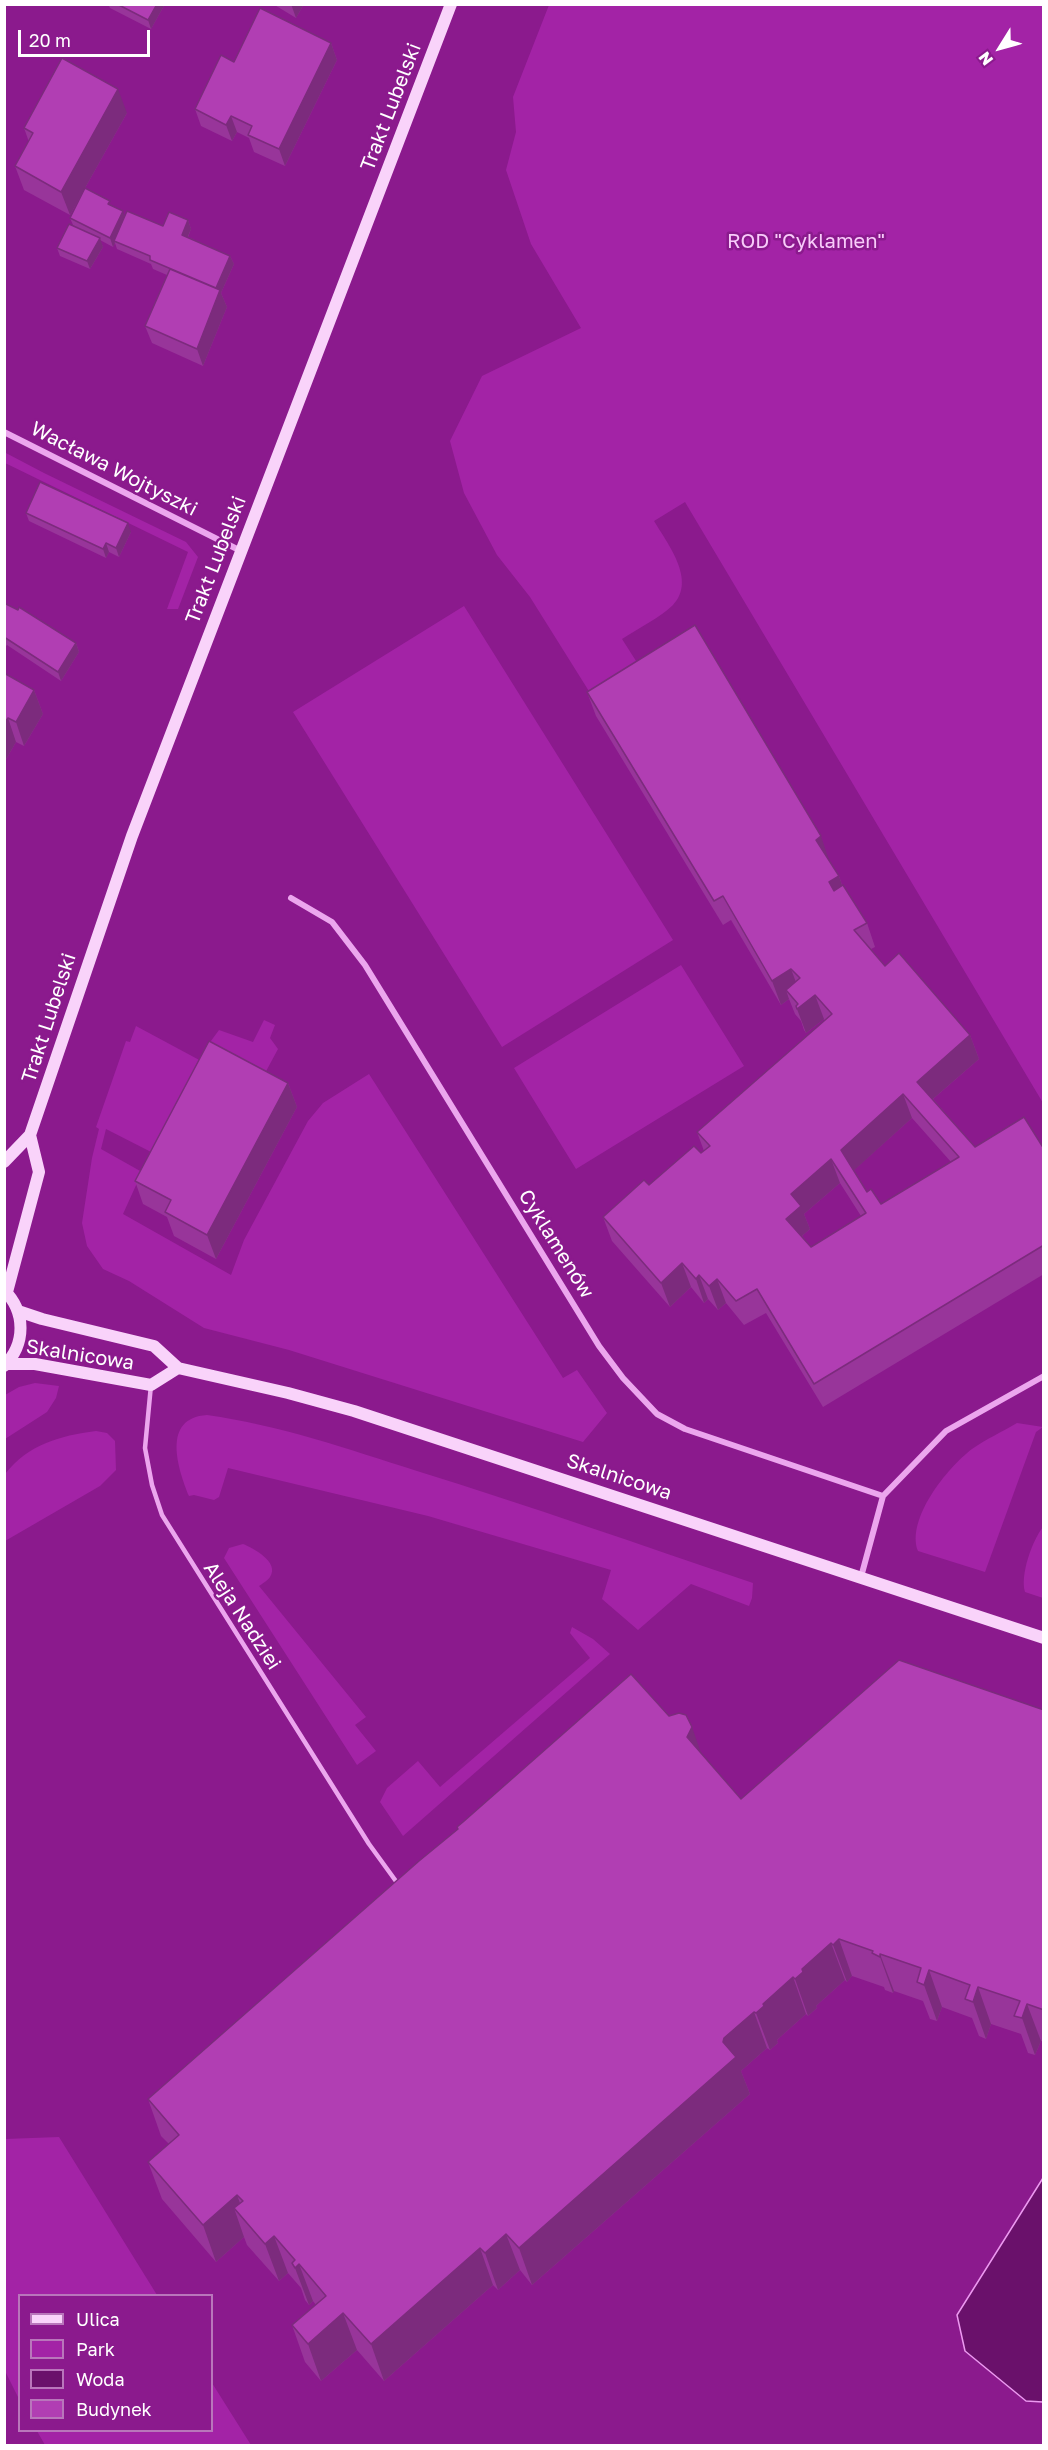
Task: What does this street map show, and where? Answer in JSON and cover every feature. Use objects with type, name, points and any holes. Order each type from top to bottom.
[{"type":"street","name":"Trakt Lubelski","points":[[4,1162],[30,1135],[114,884],[451,4]]},
{"type":"street","name":"Wacława Wojtyszki","points":[[4,432],[241,551]]},
{"type":"street","name":"Cyklamenów","points":[[291,898],[332,922],[365,965],[599,1346],[623,1378],[657,1414],[685,1429],[884,1496]]},
{"type":"street","points":[[6,1365],[14,1354],[21,1334],[18,1311],[6,1291],[39,1172],[30,1135]]},
{"type":"street","name":"Skalnicowa","points":[[18,1311],[154,1346],[178,1368],[288,1393],[354,1411],[1044,1638]]},
{"type":"street","name":"Skalnicowa","points":[[6,1365],[35,1364],[151,1385],[178,1368]]},
{"type":"street","points":[[861,1577],[884,1496],[946,1431],[1044,1376]]},
{"type":"lane","name":"Aleja Nadziei","points":[[151,1385],[146,1448],[152,1485],[162,1515],[369,1844],[404,1893]]},
{"type":"green space","name":"ROD \"Cyklamen\"","points":[[549,5],[1043,5],[1043,1103],[685,502],[654,521],[672,551],[681,573],[680,595],[668,609],[622,639],[645,675],[597,704],[530,597],[497,555],[464,493],[450,441],[482,376],[581,328],[531,244],[506,170],[516,132],[513,97]]},
{"type":"green space","points":[[4,452],[186,542],[198,557],[178,609],[167,609],[188,552],[5,463]]},
{"type":"green space","points":[[464,606],[673,940],[502,1047],[293,712]]},
{"type":"green space","points":[[681,965],[744,1066],[576,1169],[514,1068]]},
{"type":"green space","points":[[264,1020],[275,1025],[270,1038],[278,1049],[264,1075],[208,1045],[219,1030],[253,1042]]},
{"type":"green space","points":[[136,1026],[203,1062],[155,1154],[106,1129],[101,1149],[142,1172],[123,1214],[231,1275],[244,1240],[308,1121],[323,1103],[369,1074],[563,1378],[577,1370],[607,1413],[583,1442],[289,1350],[204,1328],[129,1281],[103,1269],[87,1246],[82,1223],[99,1129],[96,1127],[126,1041],[130,1042]]},
{"type":"green space","points":[[35,1383],[59,1386],[56,1398],[47,1412],[5,1439],[5,1395],[19,1387]]},
{"type":"green space","points":[[207,1415],[234,1419],[313,1439],[585,1526],[753,1583],[752,1598],[749,1606],[691,1584],[638,1630],[602,1599],[611,1570],[428,1516],[228,1468],[219,1497],[214,1500],[189,1496],[178,1459],[178,1435],[183,1425],[193,1418]]},
{"type":"green space","points":[[1017,1423],[1043,1427],[1036,1432],[985,1572],[918,1551],[916,1538],[923,1510],[951,1468],[972,1449]]},
{"type":"green space","points":[[96,1431],[107,1433],[115,1441],[116,1470],[100,1486],[5,1541],[5,1474],[24,1455],[46,1443]]},
{"type":"green space","points":[[1043,1527],[1043,1598],[1025,1592],[1024,1577],[1028,1558]]},
{"type":"green space","points":[[243,1544],[264,1556],[271,1566],[270,1577],[259,1586],[366,1717],[355,1725],[376,1751],[357,1765],[224,1558],[229,1548]]},
{"type":"green space","points":[[572,1627],[593,1639],[610,1654],[403,1836],[380,1802],[387,1788],[418,1761],[440,1787],[590,1658],[570,1633]]},
{"type":"green space","points":[[59,2137],[156,2294],[18,2294],[18,2397],[5,2371],[5,2139]]},
{"type":"green space","points":[[213,2385],[251,2445],[45,2445],[38,2432],[213,2432]]},
{"type":"water","points":[[1043,2178],[1044,2402],[1026,2401],[965,2351],[957,2315]]},
{"type":"building","points":[[117,4],[157,4],[148,20]]},
{"type":"building","points":[[260,8],[331,43],[279,149],[248,135],[252,126],[231,116],[226,125],[195,109],[221,55],[234,62]]},
{"type":"building","points":[[62,58],[118,89],[61,192],[15,166],[33,133],[24,128]]},
{"type":"building","points":[[85,188],[110,201],[108,204],[123,211],[110,238],[70,218]]},
{"type":"building","points":[[127,211],[163,226],[169,212],[188,220],[182,235],[230,256],[216,288],[150,260],[150,256],[114,241]]},
{"type":"building","points":[[69,224],[100,238],[87,261],[57,248]]},
{"type":"building","points":[[170,269],[220,290],[197,349],[145,326]]},
{"type":"building","points":[[40,482],[128,523],[116,548],[106,543],[103,549],[26,513]]},
{"type":"building","points":[[4,603],[18,610],[19,607],[76,643],[58,672],[4,637]]},
{"type":"building","points":[[695,625],[821,836],[816,840],[839,876],[829,882],[834,891],[843,885],[867,923],[854,930],[885,966],[899,953],[970,1035],[917,1082],[975,1147],[1024,1117],[1044,1149],[1044,1245],[814,1384],[757,1289],[736,1301],[717,1279],[709,1286],[699,1275],[696,1279],[682,1263],[661,1283],[603,1217],[644,1180],[649,1185],[694,1146],[701,1153],[710,1146],[697,1132],[832,1014],[815,995],[797,1009],[798,1004],[786,990],[800,978],[791,969],[772,981],[723,896],[714,901],[587,692]],"holes":[[[903,1094],[959,1157],[881,1204],[871,1189],[867,1192],[841,1150]],[[831,1159],[866,1213],[811,1247],[786,1219],[801,1206],[791,1194]]]},
{"type":"building","points":[[4,673],[34,690],[16,722],[8,718],[4,724]]},
{"type":"building","points":[[209,1041],[288,1083],[207,1235],[165,1212],[171,1200],[135,1181]]},
{"type":"building","points":[[899,1660],[1044,1710],[1044,2010],[1027,2004],[1022,2018],[1014,2016],[1020,2001],[978,1987],[973,2002],[965,1999],[970,1985],[929,1970],[924,1985],[917,1982],[921,1968],[880,1954],[880,1957],[872,1953],[873,1951],[839,1939],[833,1945],[831,1943],[802,1969],[803,1972],[795,1979],[793,1977],[763,2004],[764,2006],[724,2038],[723,2042],[736,2057],[519,2248],[506,2234],[485,2253],[480,2248],[371,2344],[343,2313],[308,2344],[292,2325],[326,2296],[299,2264],[295,2268],[292,2263],[295,2260],[274,2236],[265,2244],[234,2208],[243,2201],[237,2195],[203,2225],[148,2162],[179,2135],[148,2099],[458,1829],[457,1827],[631,1674],[669,1716],[679,1713],[686,1715],[692,1727],[687,1737],[741,1799]]}]
